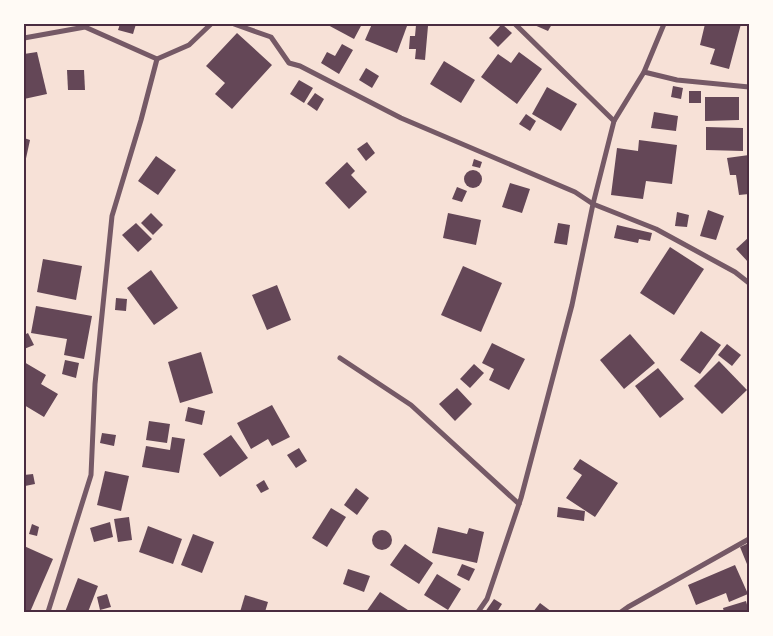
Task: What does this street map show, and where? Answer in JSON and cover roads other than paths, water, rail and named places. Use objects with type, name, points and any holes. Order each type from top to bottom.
[{"type":"street","points":[[24,38],[85,27],[157,59],[189,45],[211,24]]},
{"type":"street","points":[[234,24],[271,37],[289,63],[300,66],[401,118],[575,192],[593,204],[656,229],[735,272],[749,283]]},
{"type":"street","points":[[516,24],[614,121]]},
{"type":"street","points":[[478,612],[488,599],[519,504],[572,305],[593,204],[614,121],[644,72],[664,24]]},
{"type":"street","points":[[48,612],[91,474],[95,384],[112,216],[157,59]]},
{"type":"street","points":[[644,72],[677,80],[749,87]]},
{"type":"street","points":[[340,358],[411,405],[519,504]]},
{"type":"street","points":[[621,612],[749,538]]}]
